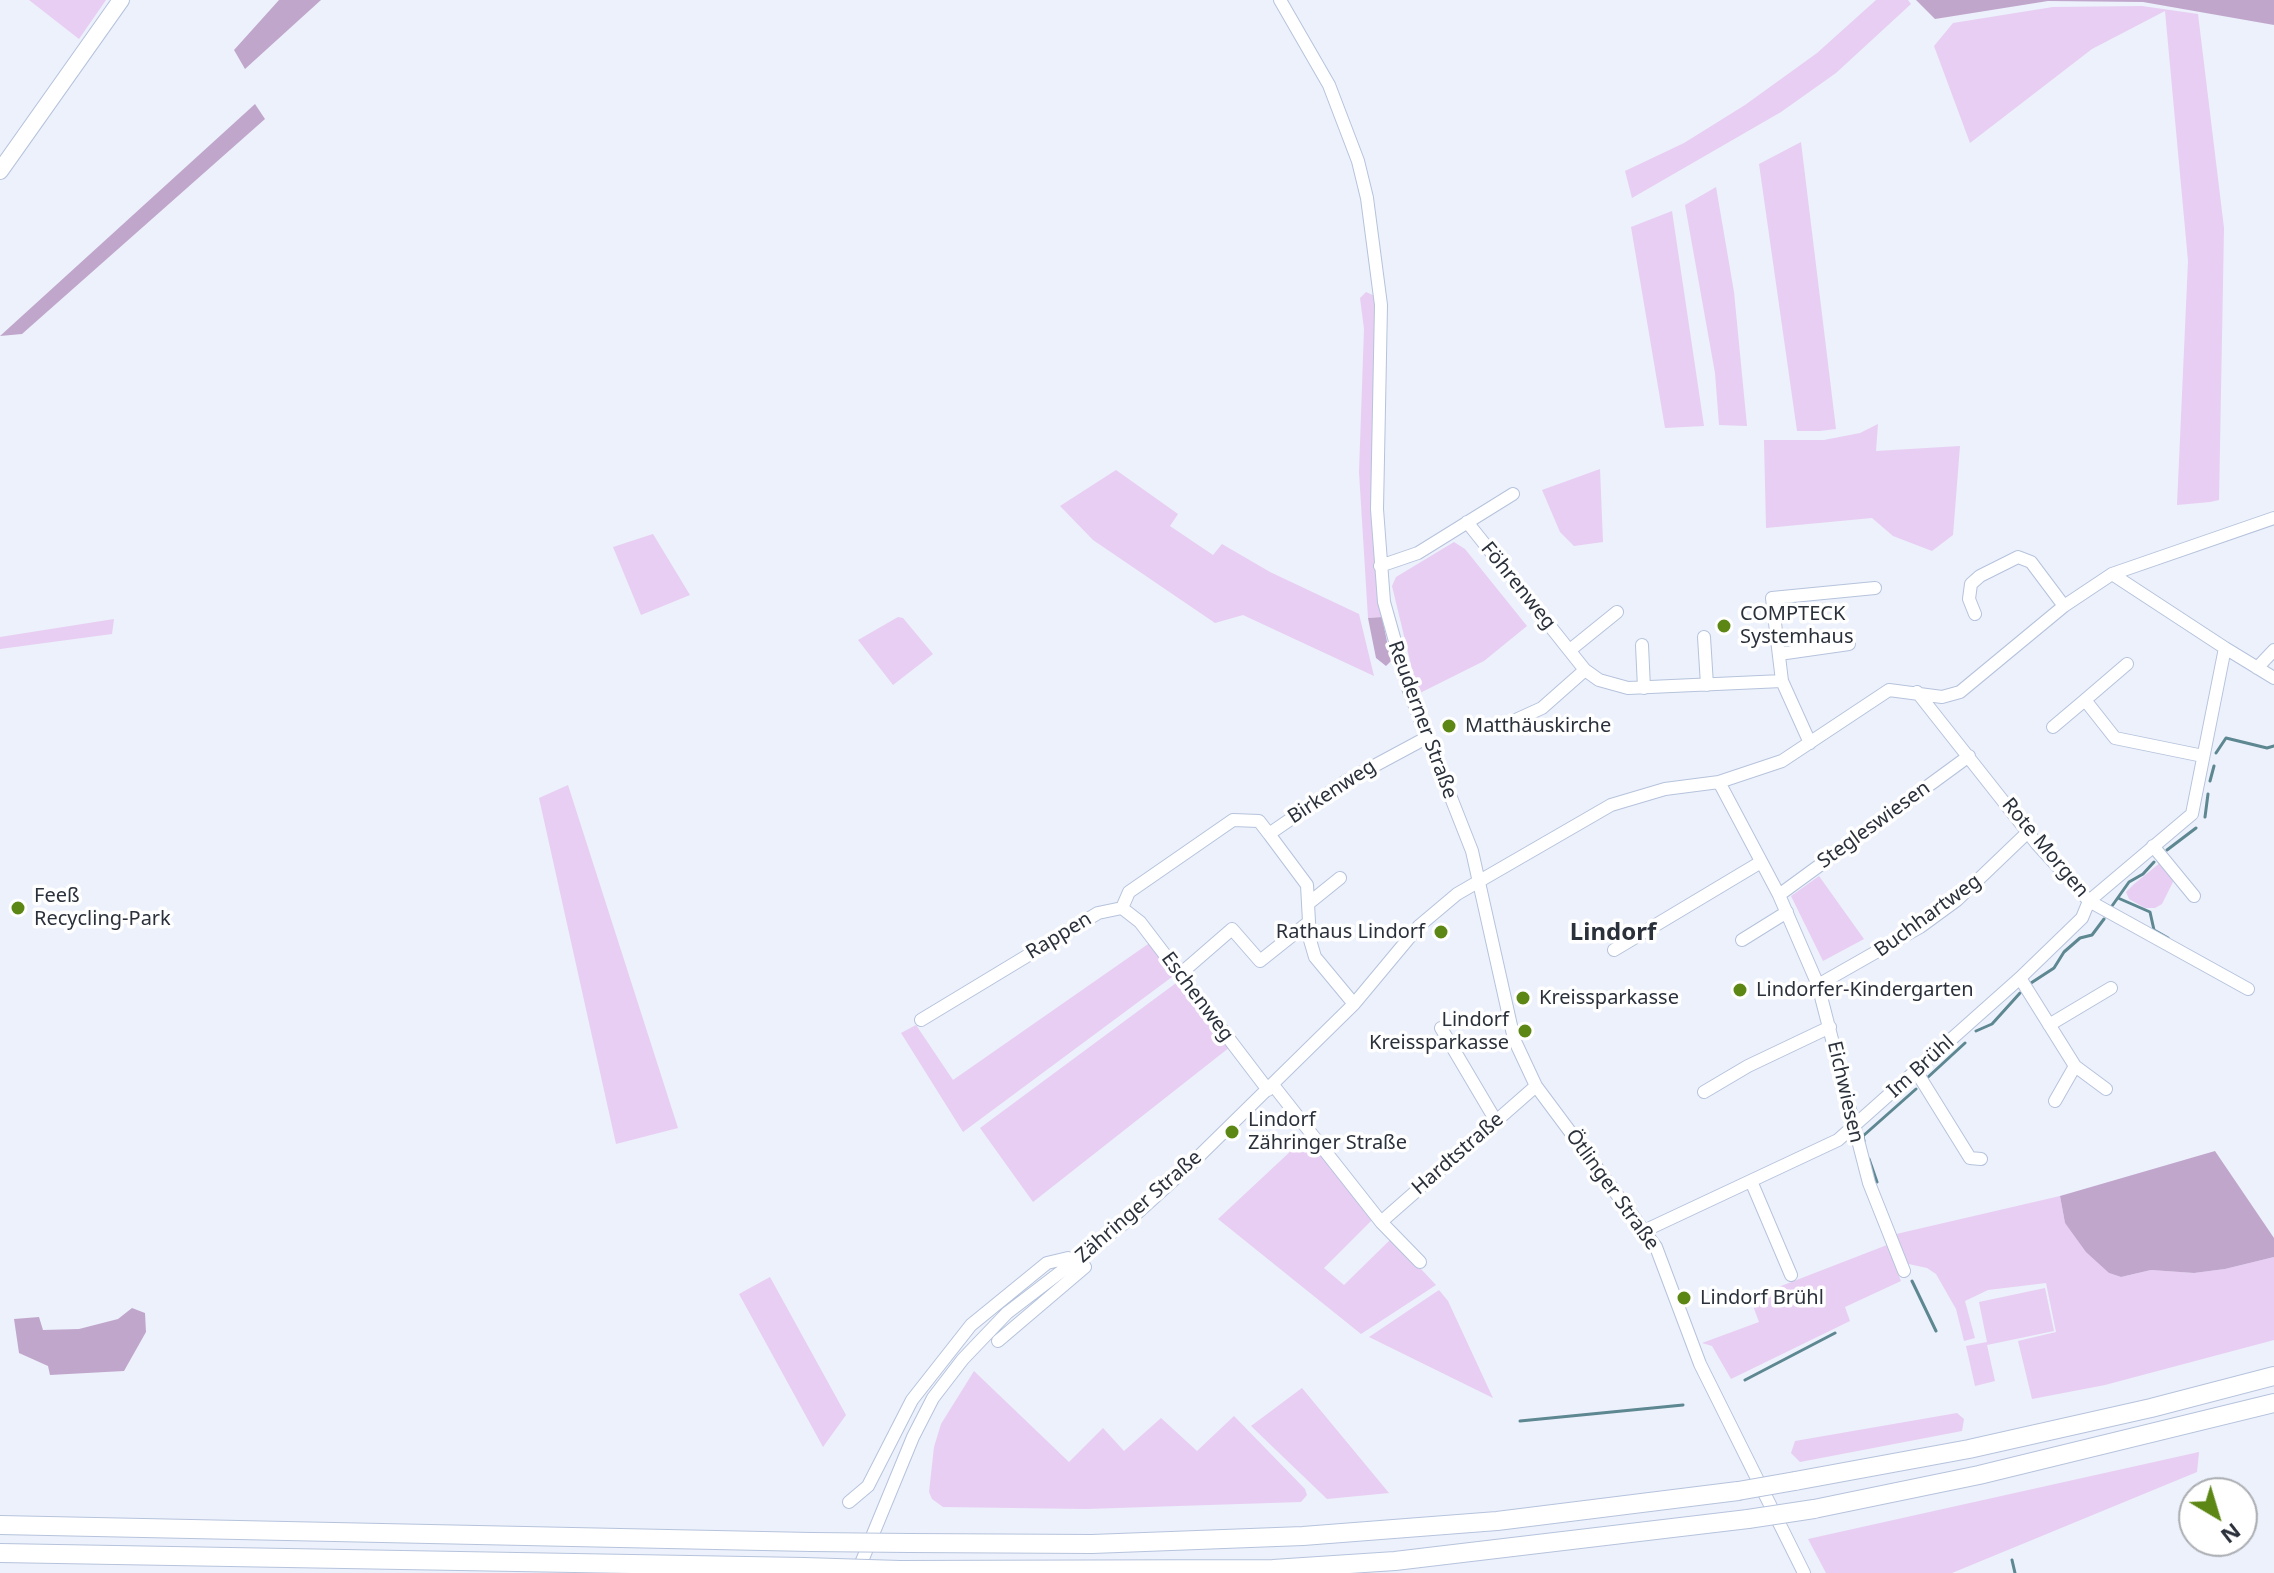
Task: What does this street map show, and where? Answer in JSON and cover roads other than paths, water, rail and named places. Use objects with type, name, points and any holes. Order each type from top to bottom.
[{"type":"highway","points":[[0,1525],[910,1543],[1092,1544],[1346,1534],[1497,1521],[1738,1491],[1969,1449],[2151,1408],[2274,1376]]},
{"type":"highway","points":[[0,1553],[900,1570],[1273,1569],[1395,1561],[1814,1509],[1979,1475],[2274,1403]]},
{"type":"main road","points":[[0,171],[121,0]]},
{"type":"street","name":"Reuderner Straße","points":[[1280,0],[1329,85],[1354,148],[1367,198],[1381,305],[1377,509],[1380,566],[1389,628],[1426,738],[1472,851],[1479,879]]},
{"type":"street","points":[[1380,566],[1418,553],[1513,494]]},
{"type":"street","name":"Zähringer Straße","points":[[857,1573],[898,1467],[933,1398],[963,1359],[1007,1313],[1161,1192],[1354,1004],[1419,926],[1479,879],[1519,860],[1611,805],[1665,789],[1719,782],[1757,772],[1810,743],[1879,694],[1897,689],[1942,697],[1960,692],[2064,606],[2112,574],[2274,518]]},
{"type":"street","name":"Föhrenweg","points":[[1467,522],[1585,670],[1614,686],[1644,688],[1782,681]]},
{"type":"street","points":[[1975,614],[1969,599],[1971,584],[1980,576],[2018,557],[2031,562],[2064,606]]},
{"type":"street","points":[[2112,574],[2274,678]]},
{"type":"street","points":[[1810,743],[1782,681],[1772,598],[1875,588]]},
{"type":"street","name":"Föhrenweg","points":[[1570,650],[1617,612]]},
{"type":"street","points":[[1704,637],[1707,685]]},
{"type":"street","points":[[1779,654],[1849,644]]},
{"type":"street","points":[[1642,645],[1644,688]]},
{"type":"street","name":"Im Brühl","points":[[1646,1230],[1838,1140],[2020,978],[2082,918],[2089,901],[2192,814],[2225,648]]},
{"type":"street","points":[[2257,668],[2274,650]]},
{"type":"street","points":[[2053,727],[2127,664]]},
{"type":"street","points":[[1509,723],[1542,708],[1585,670]]},
{"type":"street","name":"Rote Morgen","points":[[1917,692],[2028,832],[2089,901],[2248,989]]},
{"type":"street","points":[[2085,700],[2115,738],[2203,756]]},
{"type":"street","name":"Birkenweg","points":[[1354,1004],[1315,957],[1307,885],[1269,834],[1346,781],[1426,738]]},
{"type":"street","name":"Stegleswiesen","points":[[1779,895],[1969,756]]},
{"type":"street","name":"Eichwiesen","points":[[1719,782],[1779,895],[1818,985],[1842,1070],[1852,1128],[1869,1183],[1904,1271]]},
{"type":"street","points":[[1122,908],[1129,892],[1233,820],[1259,821],[1269,834]]},
{"type":"street","name":"Buchhartweg","points":[[1818,985],[1920,927],[1957,900],[2028,832]]},
{"type":"street","points":[[2153,846],[2194,896]]},
{"type":"street","points":[[1614,950],[1761,862]]},
{"type":"street","points":[[1309,903],[1340,878]]},
{"type":"street","name":"Ötlinger Straße","points":[[1479,879],[1501,993],[1514,1039],[1536,1086],[1646,1230],[1667,1272],[1700,1364],[1804,1573]]},
{"type":"street","name":"Eschenweg","points":[[1122,908],[1140,922],[1270,1088]]},
{"type":"street","name":"Rappen","points":[[921,1020],[1073,926],[1098,913],[1122,908]]},
{"type":"street","points":[[1742,940],[1787,912]]},
{"type":"street","points":[[1179,975],[1232,929],[1260,961],[1309,922]]},
{"type":"street","points":[[2020,978],[2075,1066],[2106,1089]]},
{"type":"street","points":[[2049,1025],[2111,988]]},
{"type":"street","points":[[1704,1092],[1748,1066],[1830,1027]]},
{"type":"street","points":[[1441,1028],[1496,1121]]},
{"type":"street","points":[[2055,1101],[2075,1066]]},
{"type":"street","points":[[1916,1071],[1970,1158],[1981,1159]]},
{"type":"street","name":"Hardtstraße","points":[[1381,1222],[1536,1086]]},
{"type":"street","points":[[1270,1088],[1381,1222],[1420,1262]]},
{"type":"street","points":[[1751,1181],[1791,1275]]},
{"type":"street","points":[[849,1502],[868,1486],[912,1400],[971,1325],[1047,1263],[1068,1258],[1085,1267],[998,1341]]},
{"type":"waterway","points":[[2216,753],[2226,738],[2267,748],[2274,746]]},
{"type":"waterway","points":[[2210,781],[2214,766]]},
{"type":"waterway","points":[[2205,817],[2208,794]]},
{"type":"waterway","points":[[2167,850],[2196,828]]},
{"type":"waterway","points":[[2112,906],[2129,882],[2143,874],[2154,862]]},
{"type":"waterway","points":[[2118,898],[2150,912],[2154,930],[2168,938]]},
{"type":"waterway","points":[[2031,983],[2054,968],[2064,952],[2080,938],[2092,935],[2104,919]]},
{"type":"waterway","points":[[1976,1031],[1992,1024],[2020,993]]},
{"type":"waterway","points":[[1927,1078],[1965,1043]]},
{"type":"waterway","points":[[1864,1141],[1863,1136],[1916,1089]]},
{"type":"waterway","points":[[1869,1159],[1877,1182]]},
{"type":"waterway","points":[[1912,1281],[1936,1331]]},
{"type":"waterway","points":[[1745,1380],[1835,1333]]},
{"type":"waterway","points":[[1520,1421],[1683,1405]]},
{"type":"waterway","points":[[2012,1560],[2015,1573]]},
{"type":"place","name":"COMPTECK Systemhaus","points":[[1724,626]]},
{"type":"place","name":"Matthäuskirche","points":[[1449,726]]},
{"type":"place","name":"Feeß Recycling-Park","points":[[18,908]]},
{"type":"place","name":"Rathaus Lindorf","points":[[1441,932]]},
{"type":"place","name":"Lindorfer-Kindergarten","points":[[1740,990]]},
{"type":"place","name":"Kreissparkasse","points":[[1523,998]]},
{"type":"place","name":"Lindorf Kreissparkasse","points":[[1525,1031]]},
{"type":"place","name":"Lindorf Zähringer Straße","points":[[1232,1132]]},
{"type":"place","name":"Lindorf Brühl","points":[[1684,1298]]},
{"type":"district","name":"Lindorf","points":[[1613,933]]}]
